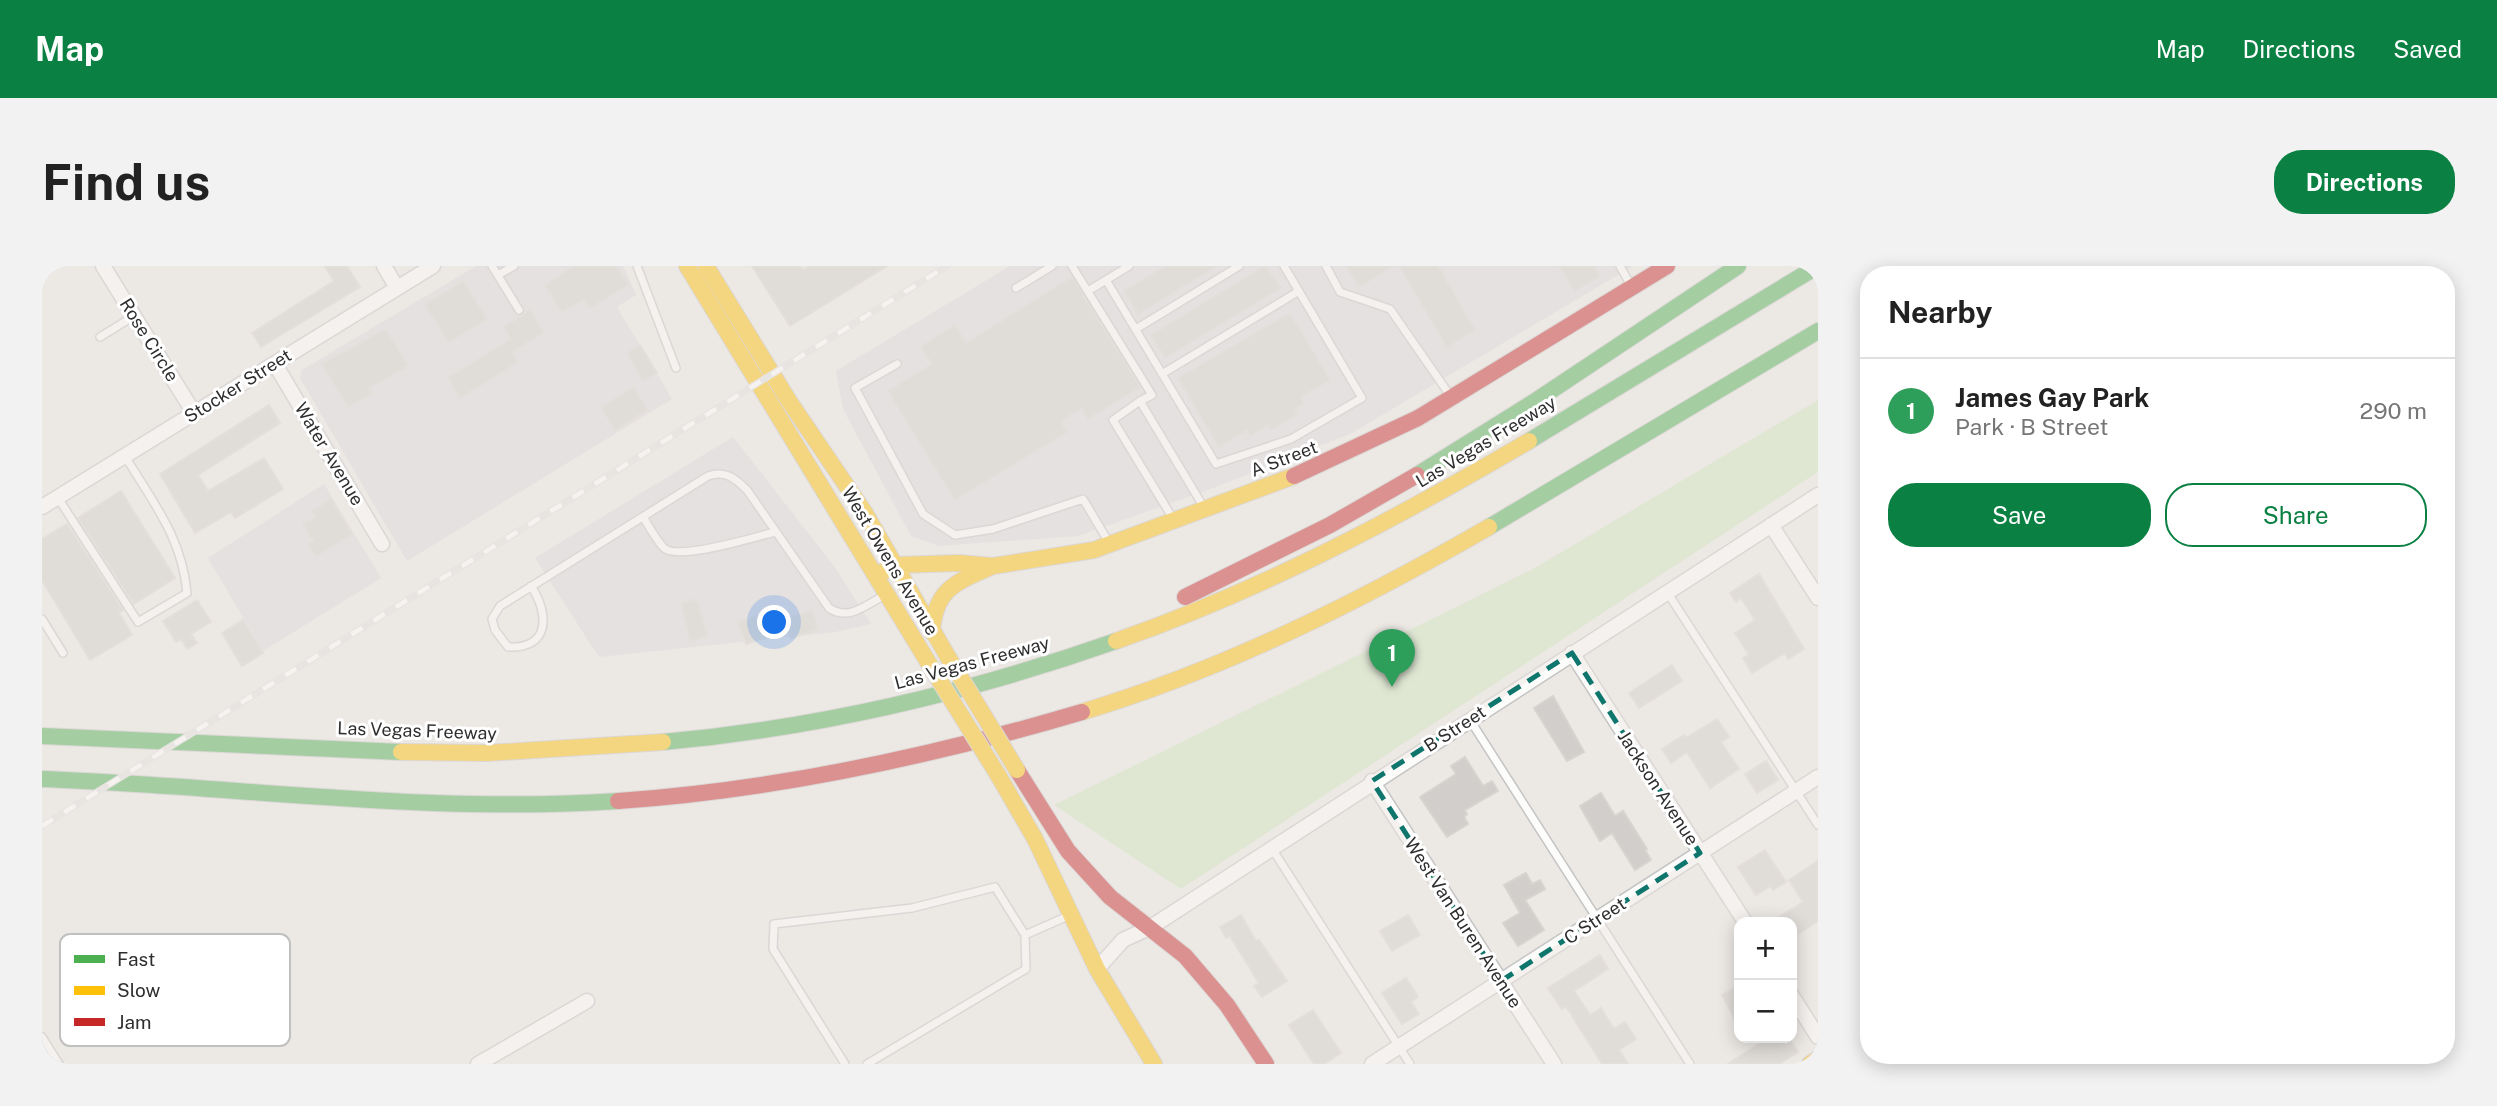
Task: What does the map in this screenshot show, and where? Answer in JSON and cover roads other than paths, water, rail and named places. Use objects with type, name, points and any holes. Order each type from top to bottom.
[{"type":"main road","name":"West Owens Avenue","points":[[687,266],[998,775],[1035,839],[1097,969],[1154,1064]]},
{"type":"main road","name":"West Owens Avenue","points":[[706,266],[789,401],[897,565],[932,632],[1068,851],[1110,897],[1185,956],[1227,1005],[1266,1064]]},
{"type":"main road","name":"A Street","points":[[876,575],[897,565],[959,563],[993,566],[1083,552],[1110,545],[1354,452],[1452,397],[1667,266]]},
{"type":"main road","points":[[980,683],[1191,594],[1305,540],[1460,451],[1738,266]]},
{"type":"main road","name":"Las Vegas Freeway","points":[[42,736],[411,752],[545,751],[724,735],[909,702],[980,683],[1157,627],[1321,555],[1435,495],[1818,266]]},
{"type":"main road","points":[[42,779],[482,806],[562,805],[746,787],[880,765],[960,747],[1067,716],[1175,679],[1280,635],[1370,593],[1461,544],[1818,331]]},
{"type":"main road","points":[[932,632],[935,602],[946,589],[993,566]]},
{"type":"main road","points":[[1810,1064],[1818,1059]]},
{"type":"street","name":"Rose Circle","points":[[103,266],[194,413]]},
{"type":"street","points":[[384,266],[397,288]]},
{"type":"street","name":"Stocker Street","points":[[47,502],[433,266]]},
{"type":"street","name":"Water Avenue","points":[[275,363],[382,544]]},
{"type":"street","name":"B Street","points":[[1097,969],[1124,940],[1151,927],[1271,846],[1818,495]]},
{"type":"street","points":[[1771,525],[1818,598]]},
{"type":"street","name":"Jackson Avenue","points":[[1572,653],[1742,917]]},
{"type":"street","name":"C Street","points":[[1372,1064],[1818,777]]},
{"type":"street","name":"West Van Buren Avenue","points":[[1372,781],[1554,1064]]},
{"type":"street","points":[[478,1064],[495,1060],[587,1001]]},
{"type":"street","points":[[1797,1004],[1818,1037]]},
{"type":"lane","points":[[492,266],[519,310]]},
{"type":"lane","points":[[498,275],[514,266]]},
{"type":"lane","points":[[636,266],[676,368]]},
{"type":"lane","points":[[1016,288],[1052,266]]},
{"type":"lane","points":[[1072,266],[1152,395],[1113,420],[1175,521]]},
{"type":"lane","points":[[1088,291],[1129,266]]},
{"type":"lane","points":[[1136,329],[1239,266]]},
{"type":"lane","points":[[1106,280],[1216,464],[1291,439],[1362,398],[1284,266]]},
{"type":"lane","points":[[1326,266],[1340,292],[1390,309],[1438,383],[1452,397]]},
{"type":"lane","points":[[1620,266],[1632,287]]},
{"type":"lane","points":[[1162,374],[1299,291]]},
{"type":"lane","points":[[100,337],[135,316]]},
{"type":"lane","points":[[897,364],[855,388],[923,514],[955,535],[993,529],[1083,499],[1110,545]]},
{"type":"lane","points":[[1140,401],[1206,509]]},
{"type":"lane","points":[[47,502],[138,622],[187,593],[176,540],[125,456]]},
{"type":"lane","points":[[531,586],[540,599],[545,619],[542,633],[534,641],[518,647],[508,647],[492,620],[500,606],[531,586],[643,517],[717,473],[736,479],[747,490],[829,608],[837,614],[850,615],[887,594]]},
{"type":"lane","points":[[643,517],[665,548],[672,552],[688,552],[775,532]]},
{"type":"lane","points":[[1667,592],[1818,825]]},
{"type":"lane","points":[[42,619],[63,653]]},
{"type":"lane","points":[[1470,719],[1690,1064]]},
{"type":"lane","points":[[1271,846],[1410,1064]]},
{"type":"lane","points":[[845,1064],[773,949],[774,924],[912,908],[995,887],[1026,935],[1026,969],[867,1064]]},
{"type":"lane","points":[[1026,935],[1071,914]]},
{"type":"lane","points":[[42,1037],[59,1064]]},
{"type":"railway","points":[[42,826],[947,266]]},
{"type":"place","name":"James Gay Park","points":[[1392,687]]}]
